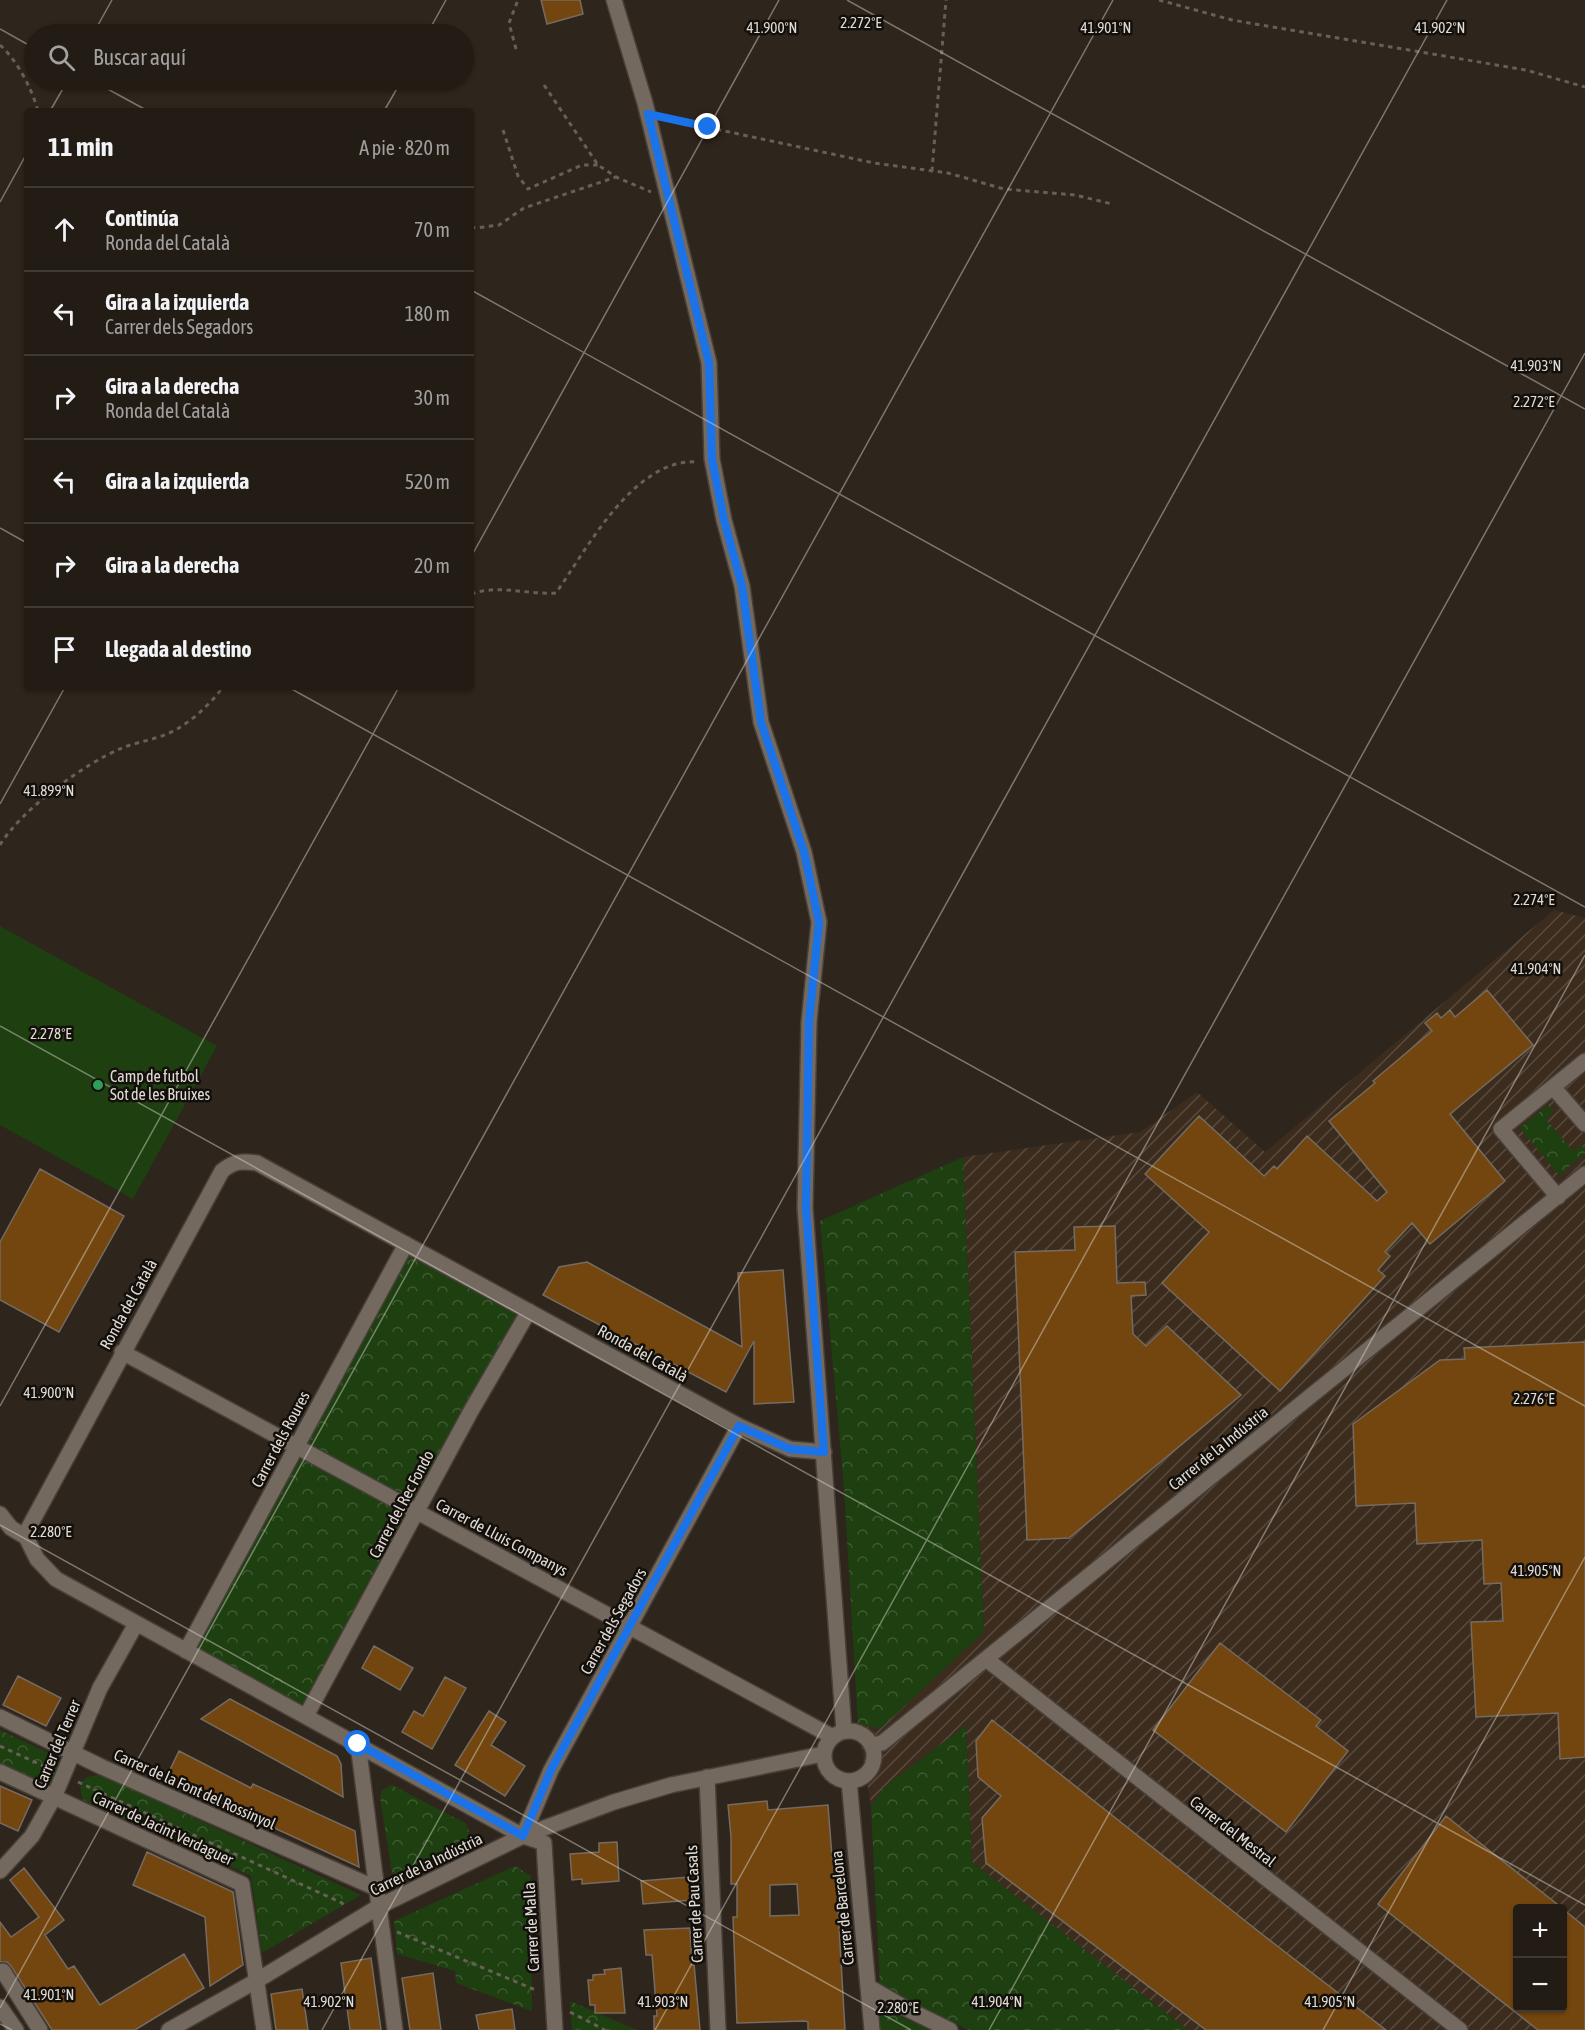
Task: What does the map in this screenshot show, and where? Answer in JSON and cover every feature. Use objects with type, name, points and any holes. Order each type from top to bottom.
[{"type":"street","points":[[614,0],[648,114],[709,363],[713,463],[724,520],[742,586],[761,722],[804,852],[819,922],[809,1022],[806,1208],[824,1452],[838,1734]]},
{"type":"street","points":[[1558,1197],[1501,1129],[1585,1061]]},
{"type":"street","points":[[1553,1087],[1585,1124]]},
{"type":"street","name":"Ronda del Català","points":[[26,1537],[28,1529],[122,1352],[222,1171],[238,1161],[257,1164],[739,1426],[790,1449],[824,1452]]},
{"type":"street","name":"Carrer de la Indústria","points":[[872,1745],[882,1743],[1585,1174]]},
{"type":"street","name":"Carrer dels Roures","points":[[186,1651],[406,1244]]},
{"type":"street","name":"Carrer del Rec Fondo","points":[[306,1716],[471,1411],[529,1311]]},
{"type":"street","name":"Carrer de Lluis Companys","points":[[122,1352],[630,1628],[838,1734]]},
{"type":"street","name":"Carrer dels Segadors","points":[[523,1836],[551,1770],[739,1426]]},
{"type":"street","points":[[0,1514],[11,1528],[26,1537],[37,1559],[56,1579],[523,1836]]},
{"type":"street","name":"Carrer del Terrer","points":[[0,1871],[32,1836],[54,1797],[100,1688],[136,1624]]},
{"type":"street","name":"Carrer del Mestral","points":[[986,1659],[1460,2030]]},
{"type":"street","name":"Carrer de la Font del Rossinyol","points":[[0,1717],[74,1753],[378,1889]]},
{"type":"street","points":[[857,1732],[868,1739],[872,1745],[874,1756],[868,1772],[860,1779],[849,1781],[832,1775],[826,1767],[823,1754],[828,1741],[838,1734],[857,1732]]},
{"type":"street","points":[[358,1744],[395,2030]]},
{"type":"street","name":"Carrer de la Indústria","points":[[169,2030],[256,1981],[380,1906],[523,1836],[614,1802],[671,1785],[823,1754]]},
{"type":"street","name":"Carrer de Jacint Verdaguer","points":[[0,1772],[242,1884],[264,2030]]},
{"type":"street","name":"Carrer de Pau Casals","points":[[707,1777],[718,2030]]},
{"type":"street","name":"Carrer de Barcelona","points":[[849,1781],[872,2030]]},
{"type":"street","name":"Carrer de Malla","points":[[523,1836],[544,1843],[555,2030]]},
{"type":"street","points":[[3,1971],[40,2030]]},
{"type":"street","points":[[869,1987],[950,2030]]},
{"type":"street","points":[[0,2007],[16,2030]]},
{"type":"path","points":[[516,49],[509,23],[518,0]]},
{"type":"path","points":[[932,171],[946,0]]},
{"type":"path","points":[[1159,0],[1232,20],[1517,68],[1585,87]]},
{"type":"path","points":[[0,45],[24,79]]},
{"type":"path","points":[[544,85],[598,165],[616,177],[650,191],[668,194]]},
{"type":"path","points":[[31,90],[37,108]]},
{"type":"path","points":[[648,114],[874,163],[948,173],[1004,189],[1075,195],[1112,204]]},
{"type":"path","points":[[503,130],[518,176],[528,189],[582,165],[598,165]]},
{"type":"path","points":[[474,228],[499,225],[524,208],[616,177]]},
{"type":"path","points":[[474,594],[506,589],[535,595],[556,593],[613,512],[640,483],[665,467],[686,461],[713,463]]},
{"type":"path","points":[[0,845],[18,821],[81,770],[122,748],[168,734],[193,718],[221,690]]},
{"type":"path","points":[[0,1746],[342,1903],[354,1922]]},
{"type":"path","points":[[380,1924],[554,1997],[566,2003],[570,2012],[605,2030]]},
{"type":"shaded area","points":[[1554,910],[1585,918],[1585,2030],[1188,2030],[972,1862],[966,1725],[883,1788],[871,1807],[858,1725],[881,1728],[984,1632],[963,1157],[1140,1132],[1197,1092],[1265,1152]]},
{"type":"green space","name":"Camp de futbol Sot de les Bruixes","points":[[0,926],[217,1046],[133,1199],[0,1125]]},
{"type":"green space","points":[[1548,1105],[1554,1111],[1546,1119],[1573,1151],[1581,1145],[1585,1149],[1585,1153],[1559,1175],[1520,1128]]},
{"type":"green space","points":[[963,1157],[984,1632],[881,1728],[858,1725],[844,1488],[820,1221]]},
{"type":"green space","points":[[406,1244],[529,1311],[306,1716],[186,1651]]},
{"type":"green space","points":[[966,1725],[972,1862],[1188,2030],[969,2030],[880,1988],[871,1807],[883,1788]]},
{"type":"green space","points":[[0,1730],[58,1757],[61,1762],[52,1780],[41,1784],[0,1766]]},
{"type":"green space","points":[[101,1775],[361,1895],[262,1953],[251,1876],[83,1800],[81,1784],[85,1778]]},
{"type":"green space","points":[[392,1785],[465,1823],[469,1831],[468,1840],[401,1874],[392,1873],[380,1797],[382,1790]]},
{"type":"green space","points":[[515,1866],[531,1876],[532,2011],[456,1983],[455,1971],[397,1954],[394,1921]]},
{"type":"green space","points":[[570,2001],[637,2030],[572,2030]]},
{"type":"green space","points":[[879,2006],[930,2030],[881,2030]]},
{"type":"building","points":[[541,0],[580,0],[583,14],[547,24]]},
{"type":"building","points":[[1487,990],[1533,1045],[1450,1114],[1505,1181],[1430,1244],[1412,1223],[1385,1252],[1390,1256],[1378,1270],[1385,1276],[1280,1391],[1162,1283],[1209,1232],[1145,1174],[1199,1116],[1264,1176],[1274,1166],[1277,1169],[1307,1136],[1377,1201],[1387,1192],[1329,1121],[1432,1031],[1425,1023],[1437,1013],[1441,1018],[1450,1010],[1455,1017]]},
{"type":"building","points":[[40,1169],[124,1216],[59,1332],[0,1300],[0,1242]]},
{"type":"building","points":[[1115,1226],[1117,1283],[1145,1282],[1146,1295],[1131,1296],[1133,1334],[1146,1346],[1167,1326],[1241,1395],[1069,1538],[1027,1540],[1015,1252],[1075,1250],[1074,1227]]},
{"type":"building","points":[[587,1262],[742,1347],[738,1273],[783,1270],[794,1402],[754,1404],[754,1341],[726,1392],[543,1295],[559,1267]]},
{"type":"building","points":[[1585,1342],[1585,1757],[1560,1759],[1558,1713],[1476,1717],[1471,1622],[1503,1621],[1501,1583],[1484,1584],[1482,1540],[1417,1544],[1415,1503],[1356,1506],[1353,1424],[1440,1360],[1465,1359],[1464,1348]]},
{"type":"building","points":[[1220,1643],[1321,1720],[1316,1726],[1348,1751],[1286,1832],[1153,1730]]},
{"type":"building","points":[[374,1646],[413,1668],[400,1690],[362,1668]]},
{"type":"building","points":[[18,1676],[61,1698],[46,1726],[3,1705]]},
{"type":"building","points":[[445,1677],[466,1688],[432,1749],[402,1732],[414,1711],[423,1716]]},
{"type":"building","points":[[230,1699],[337,1756],[341,1764],[343,1797],[201,1719]]},
{"type":"building","points":[[489,1711],[506,1722],[491,1745],[525,1766],[505,1796],[455,1765]]},
{"type":"building","points":[[992,1720],[1386,2030],[1206,2030],[986,1863],[982,1818],[1001,1796],[978,1777],[976,1741]]},
{"type":"building","points":[[179,1751],[251,1788],[253,1784],[355,1831],[359,1867],[166,1778]]},
{"type":"building","points":[[0,1786],[32,1800],[18,1831],[0,1823]]},
{"type":"building","points":[[767,1801],[768,1810],[828,1805],[832,1857],[835,1857],[845,2030],[808,2030],[808,2022],[805,2021],[737,2023],[733,1917],[737,1917],[737,1884],[731,1884],[728,1805]],"holes":[[[797,1884],[799,1915],[770,1916],[770,1885]]]},
{"type":"building","points":[[1446,1816],[1557,1904],[1513,1904],[1513,2010],[1378,1904]]},
{"type":"building","points":[[617,1842],[619,1881],[582,1884],[582,1879],[572,1880],[570,1854],[599,1852],[599,1843]]},
{"type":"building","points":[[147,1852],[233,1892],[243,1965],[210,1986],[205,1917],[133,1885]]},
{"type":"building","points":[[24,1868],[64,1920],[45,1935],[68,1969],[74,1966],[100,2005],[184,1954],[204,1988],[135,2030],[52,2030],[11,1966],[7,1962],[0,1962],[0,1922],[11,1937],[39,1917],[10,1880]]},
{"type":"building","points":[[689,1877],[692,1900],[643,1904],[641,1881]]},
{"type":"building","points":[[1567,1912],[1585,1927],[1585,2030],[1538,2030],[1515,2012],[1567,2012]]},
{"type":"building","points":[[690,1928],[700,2030],[654,2030],[654,2016],[657,2016],[652,1955],[646,1955],[644,1930]]},
{"type":"building","points":[[371,1958],[381,2030],[350,2030],[341,1963]]},
{"type":"building","points":[[621,1968],[625,2013],[595,2013],[595,2005],[590,2005],[588,1980],[593,1980],[593,1975],[605,1974],[604,1970]]},
{"type":"building","points":[[433,1973],[441,2030],[410,2030],[402,1978]]},
{"type":"building","points":[[302,1989],[308,2030],[276,2030],[271,1994]]},
{"type":"building","points":[[512,2009],[515,2030],[479,2030],[476,2015]]},
{"type":"place","name":"Camp de futbol Sot de les Bruixes","points":[[98,1085]]},
{"type":"route","points":[[358,1744],[523,1836],[551,1770],[739,1426],[790,1449],[824,1452],[806,1208],[809,1022],[819,922],[804,852],[761,722],[742,586],[724,520],[712,459],[709,363],[648,114],[708,127]]}]
